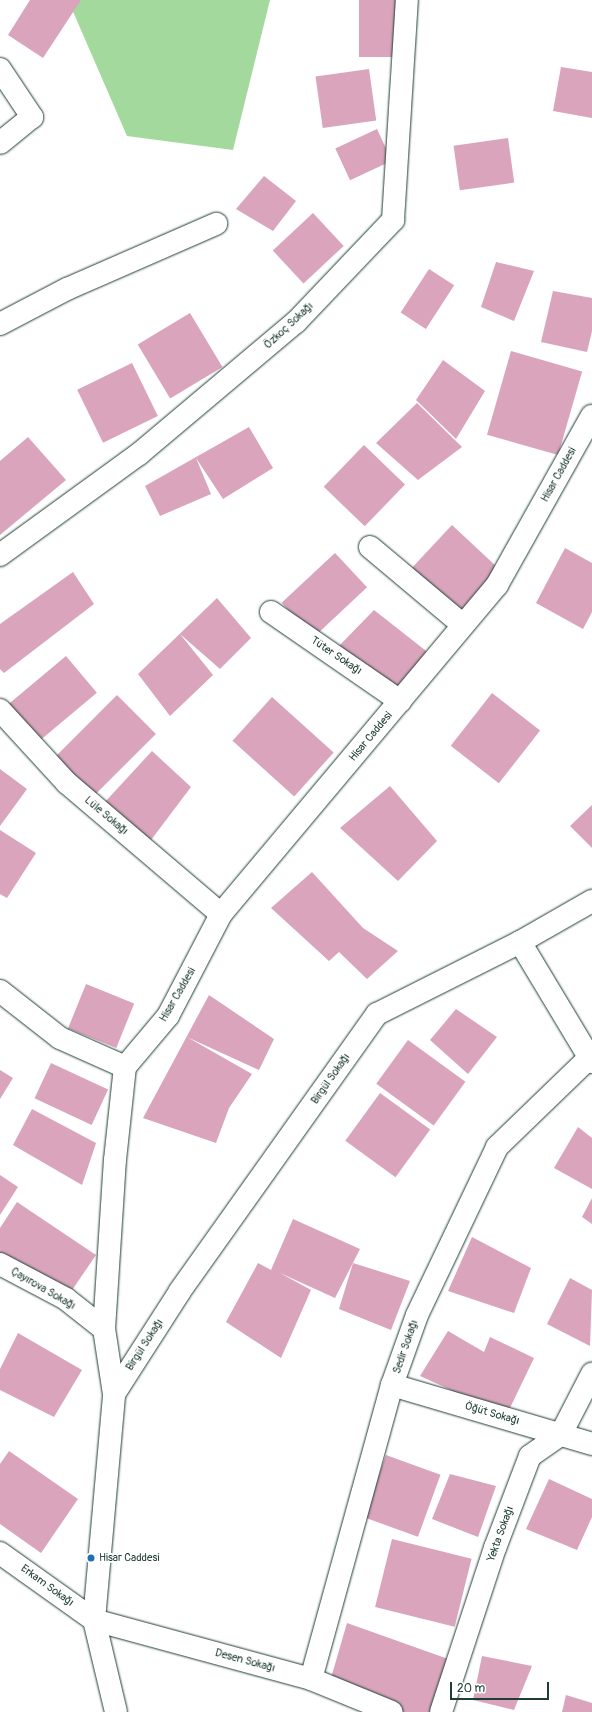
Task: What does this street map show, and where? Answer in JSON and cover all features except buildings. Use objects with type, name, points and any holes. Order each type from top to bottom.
[{"type":"street","name":"Özkoç Sokağı","points":[[0,555],[139,454],[296,322],[393,220],[400,70],[407,0]]},
{"type":"street","points":[[0,69],[32,117],[0,143]]},
{"type":"street","points":[[0,324],[67,289],[216,224]]},
{"type":"street","name":"Hisar Caddesi","points":[[125,1067],[168,1016],[221,914],[497,584],[592,416]]},
{"type":"street","points":[[370,547],[463,625]]},
{"type":"street","name":"Tüter Sokağı","points":[[271,612],[400,701]]},
{"type":"street","name":"Lüle Sokağı","points":[[0,710],[67,783],[221,914]]},
{"type":"street","name":"Birgül Sokağı","points":[[114,1394],[180,1291],[378,1014],[520,942],[592,902]]},
{"type":"street","points":[[520,942],[572,1024],[590,1061]]},
{"type":"street","points":[[0,991],[60,1038],[125,1067],[115,1160],[104,1329],[114,1394],[94,1620],[116,1712]]},
{"type":"street","name":"Sedir Sokağı","points":[[311,1679],[392,1385],[417,1316],[497,1147],[590,1061]]},
{"type":"street","name":"Çayırova Sokağı","points":[[0,1264],[66,1299],[104,1329]]},
{"type":"street","name":"Yekta Sokağı","points":[[441,1712],[495,1548],[530,1456],[562,1434],[592,1374]]},
{"type":"street","name":"Öğüt Sokağı","points":[[392,1385],[592,1444]]},
{"type":"street","name":"Erkam Sokağı","points":[[0,1552],[94,1620]]},
{"type":"street","name":"Desen Sokağı","points":[[94,1620],[311,1679],[392,1712]]},
{"type":"green space","points":[[68,0],[270,0],[233,150],[127,136]]},
{"type":"place","name":"Hisar Caddesi","points":[[91,1558]]}]
